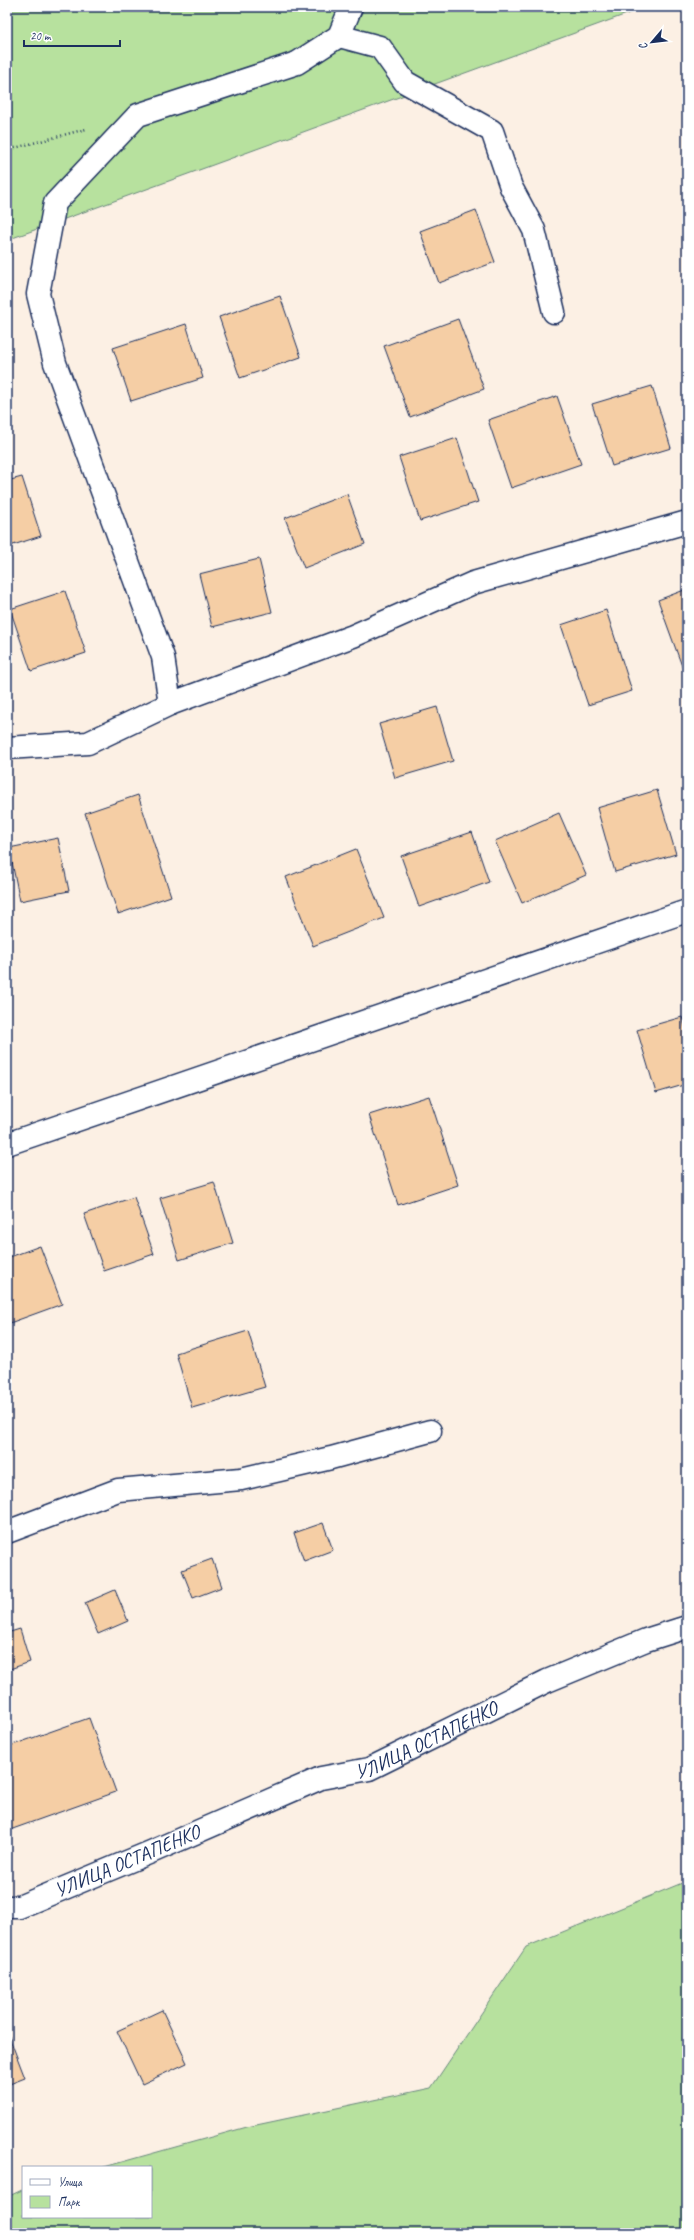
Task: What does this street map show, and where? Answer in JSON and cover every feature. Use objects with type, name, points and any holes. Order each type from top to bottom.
[{"type":"street","points":[[170,704],[164,658],[55,362],[38,294],[55,203],[138,115],[297,63],[339,36],[351,7]]},
{"type":"street","points":[[339,36],[380,48],[404,82],[492,131],[511,187],[534,230],[554,312]]},
{"type":"street","points":[[7,748],[88,743],[170,704],[353,636],[474,583],[687,522]]},
{"type":"street","points":[[7,1144],[687,911]]},
{"type":"street","points":[[7,1532],[118,1490],[191,1482],[241,1480],[331,1458],[430,1431]]},
{"type":"street","name":"УЛИЦА ОСТАПЕНКО","points":[[7,1907],[19,1907],[321,1778],[369,1769],[548,1681],[646,1640],[687,1627]]},
{"type":"path","points":[[7,150],[92,127]]},
{"type":"green space","points":[[7,7],[646,7],[7,240]]},
{"type":"green space","points":[[687,1881],[687,2233],[7,2233],[7,2197],[22,2190],[22,2218],[152,2218],[152,2166],[108,2166],[247,2127],[431,2088],[526,1947]]},
{"type":"building","points":[[476,210],[495,262],[439,283],[420,231]]},
{"type":"building","points":[[280,296],[301,357],[240,378],[219,317]]},
{"type":"building","points":[[458,319],[484,389],[410,417],[384,346]]},
{"type":"building","points":[[186,324],[203,378],[131,401],[113,348]]},
{"type":"building","points":[[652,386],[671,448],[612,466],[592,404]]},
{"type":"building","points":[[557,396],[581,464],[511,488],[488,420]]},
{"type":"building","points":[[457,438],[478,502],[420,521],[399,457]]},
{"type":"building","points":[[22,477],[41,536],[7,547],[7,481]]},
{"type":"building","points":[[347,494],[365,544],[304,568],[285,518]]},
{"type":"building","points":[[259,559],[272,612],[212,627],[199,574]]},
{"type":"building","points":[[687,589],[687,680],[658,600]]},
{"type":"building","points":[[65,591],[86,653],[31,671],[10,609]]},
{"type":"building","points":[[606,610],[632,691],[588,705],[561,625]]},
{"type":"building","points":[[437,707],[453,761],[395,778],[379,724]]},
{"type":"building","points":[[657,790],[676,854],[615,872],[597,808]]},
{"type":"building","points":[[138,795],[171,896],[118,914],[85,813]]},
{"type":"building","points":[[559,813],[586,875],[522,903],[495,841]]},
{"type":"building","points":[[472,832],[489,882],[419,907],[401,856]]},
{"type":"building","points":[[58,838],[69,891],[20,901],[9,848]]},
{"type":"building","points":[[356,849],[384,918],[313,946],[286,877]]},
{"type":"building","points":[[682,1017],[687,1033],[687,1084],[656,1093],[637,1030]]},
{"type":"building","points":[[429,1096],[458,1185],[398,1205],[369,1115]]},
{"type":"building","points":[[214,1182],[233,1243],[179,1260],[160,1198]]},
{"type":"building","points":[[134,1197],[154,1254],[104,1271],[84,1214]]},
{"type":"building","points":[[40,1246],[62,1304],[7,1324],[7,1258]]},
{"type":"building","points":[[248,1331],[265,1387],[192,1408],[176,1353]]},
{"type":"building","points":[[323,1523],[333,1550],[304,1561],[294,1533]]},
{"type":"building","points":[[212,1559],[222,1587],[193,1598],[182,1570]]},
{"type":"building","points":[[115,1590],[128,1621],[98,1634],[85,1603]]},
{"type":"building","points":[[20,1629],[30,1662],[7,1670],[7,1633]]},
{"type":"building","points":[[89,1718],[116,1792],[7,1831],[7,1747]]},
{"type":"building","points":[[162,2010],[187,2063],[142,2084],[117,2031]]},
{"type":"building","points":[[7,2031],[25,2078],[7,2085]]}]
